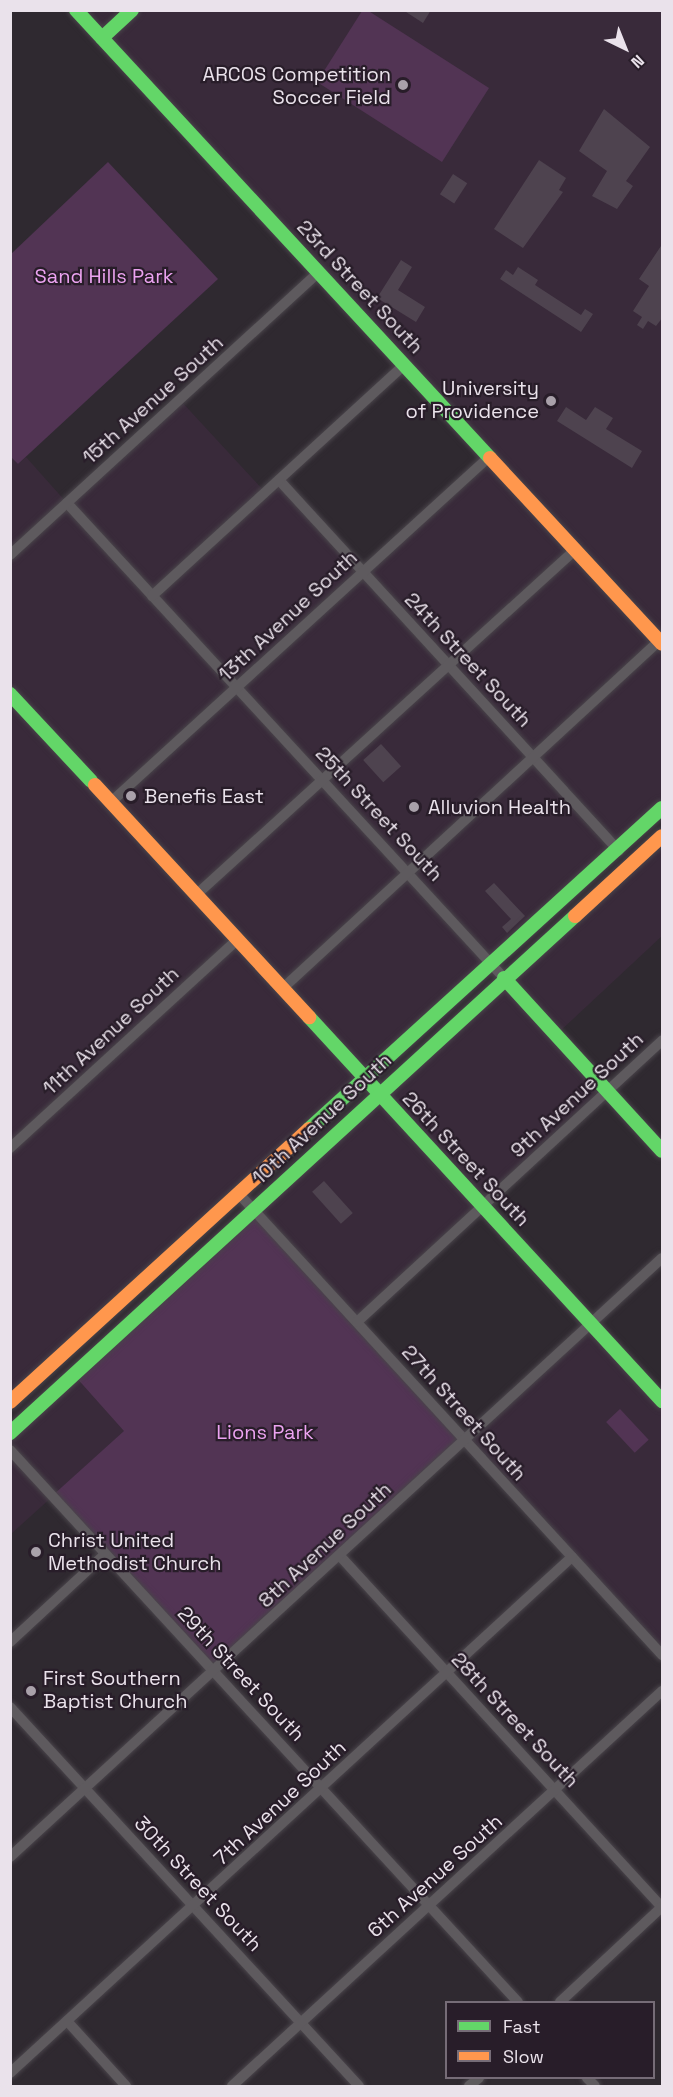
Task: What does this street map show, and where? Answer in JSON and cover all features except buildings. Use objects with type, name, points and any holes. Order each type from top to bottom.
[{"type":"main road","name":"23rd Street South","points":[[76,10],[320,271],[661,643]]},
{"type":"main road","points":[[102,38],[132,10]]},
{"type":"main road","name":"26th Street South","points":[[10,694],[663,1401]]},
{"type":"main road","name":"10th Avenue South","points":[[10,1402],[663,808]]},
{"type":"main road","name":"10th Avenue South","points":[[10,1433],[504,978],[663,836]]},
{"type":"main road","name":"25th Street South","points":[[504,978],[663,1151]]},
{"type":"street","name":"15th Avenue South","points":[[10,555],[320,271]]},
{"type":"street","points":[[152,596],[405,364]]},
{"type":"street","name":"13th Avenue South","points":[[111,802],[490,456]]},
{"type":"street","name":"24th Street South","points":[[279,480],[631,864]]},
{"type":"street","name":"25th Street South","points":[[67,503],[504,978]]},
{"type":"street","points":[[196,895],[576,549]]},
{"type":"street","points":[[282,989],[661,643]]},
{"type":"street","name":"11th Avenue South","points":[[10,1148],[237,940]]},
{"type":"street","name":"9th Avenue South","points":[[357,1322],[663,1041]]},
{"type":"street","name":"27th Street South","points":[[239,1194],[663,1655]]},
{"type":"street","name":"8th Avenue South","points":[[10,1857],[663,1257]]},
{"type":"street","name":"29th Street South","points":[[10,1450],[517,2001]]},
{"type":"street","points":[[10,1642],[105,1554]]},
{"type":"street","name":"28th Street South","points":[[340,1556],[662,1908]]},
{"type":"street","name":"7th Avenue South","points":[[10,2073],[322,1789],[572,1557]]},
{"type":"street","name":"6th Avenue South","points":[[232,2086],[663,1691]]},
{"type":"street","name":"30th Street South","points":[[10,1707],[359,2086]]},
{"type":"street","points":[[561,2001],[662,1908]]},
{"type":"street","points":[[67,2021],[126,2086]]},
{"type":"shaded area","points":[[76,11],[662,11],[662,808],[11,1403],[11,456],[18,464],[26,457],[67,503],[180,400],[265,492],[279,480],[363,571],[489,456]]},
{"type":"shaded area","points":[[662,835],[662,936],[557,1034],[608,1090],[357,1322],[254,1208]]},
{"type":"shaded area","points":[[591,1323],[662,1401],[662,1655],[465,1439]]},
{"type":"shaded area","points":[[74,1375],[125,1431],[11,1534],[11,1433]]},
{"type":"green space","name":"ARCOS Competition Soccer Field","points":[[367,10],[489,88],[442,162],[317,82],[362,11]]},
{"type":"green space","name":"Sand Hills Park","points":[[108,162],[218,279],[18,464],[10,456],[11,254]]},
{"type":"green space","name":"Lions Park","points":[[254,1208],[465,1439],[214,1671],[52,1496],[124,1431],[74,1375]]},
{"type":"green space","points":[[620,1409],[649,1440],[635,1453],[606,1422]]},
{"type":"traffic: fast","points":[[76,10],[490,458]]},
{"type":"traffic: fast","points":[[102,38],[132,10]]},
{"type":"traffic: fast","points":[[10,694],[91,781]]},
{"type":"traffic: fast","points":[[309,1129],[662,808]]},
{"type":"traffic: fast","points":[[10,1433],[575,916]]},
{"type":"traffic: fast","points":[[504,978],[662,1151]]},
{"type":"traffic: fast","points":[[309,1017],[662,1401]]},
{"type":"traffic: slow","points":[[490,458],[662,644]]},
{"type":"traffic: slow","points":[[95,785],[309,1017]]},
{"type":"traffic: slow","points":[[575,916],[662,836]]},
{"type":"traffic: slow","points":[[10,1402],[309,1129]]},
{"type":"place","name":"ARCOS Competition Soccer Field","points":[[403,85]]},
{"type":"place","name":"University of Providence","points":[[551,401]]},
{"type":"place","name":"Benefis East","points":[[131,796]]},
{"type":"place","name":"Alluvion Health","points":[[414,807]]},
{"type":"place","name":"Christ United Methodist Church","points":[[36,1552]]},
{"type":"place","name":"First Southern Baptist Church","points":[[31,1691]]}]
